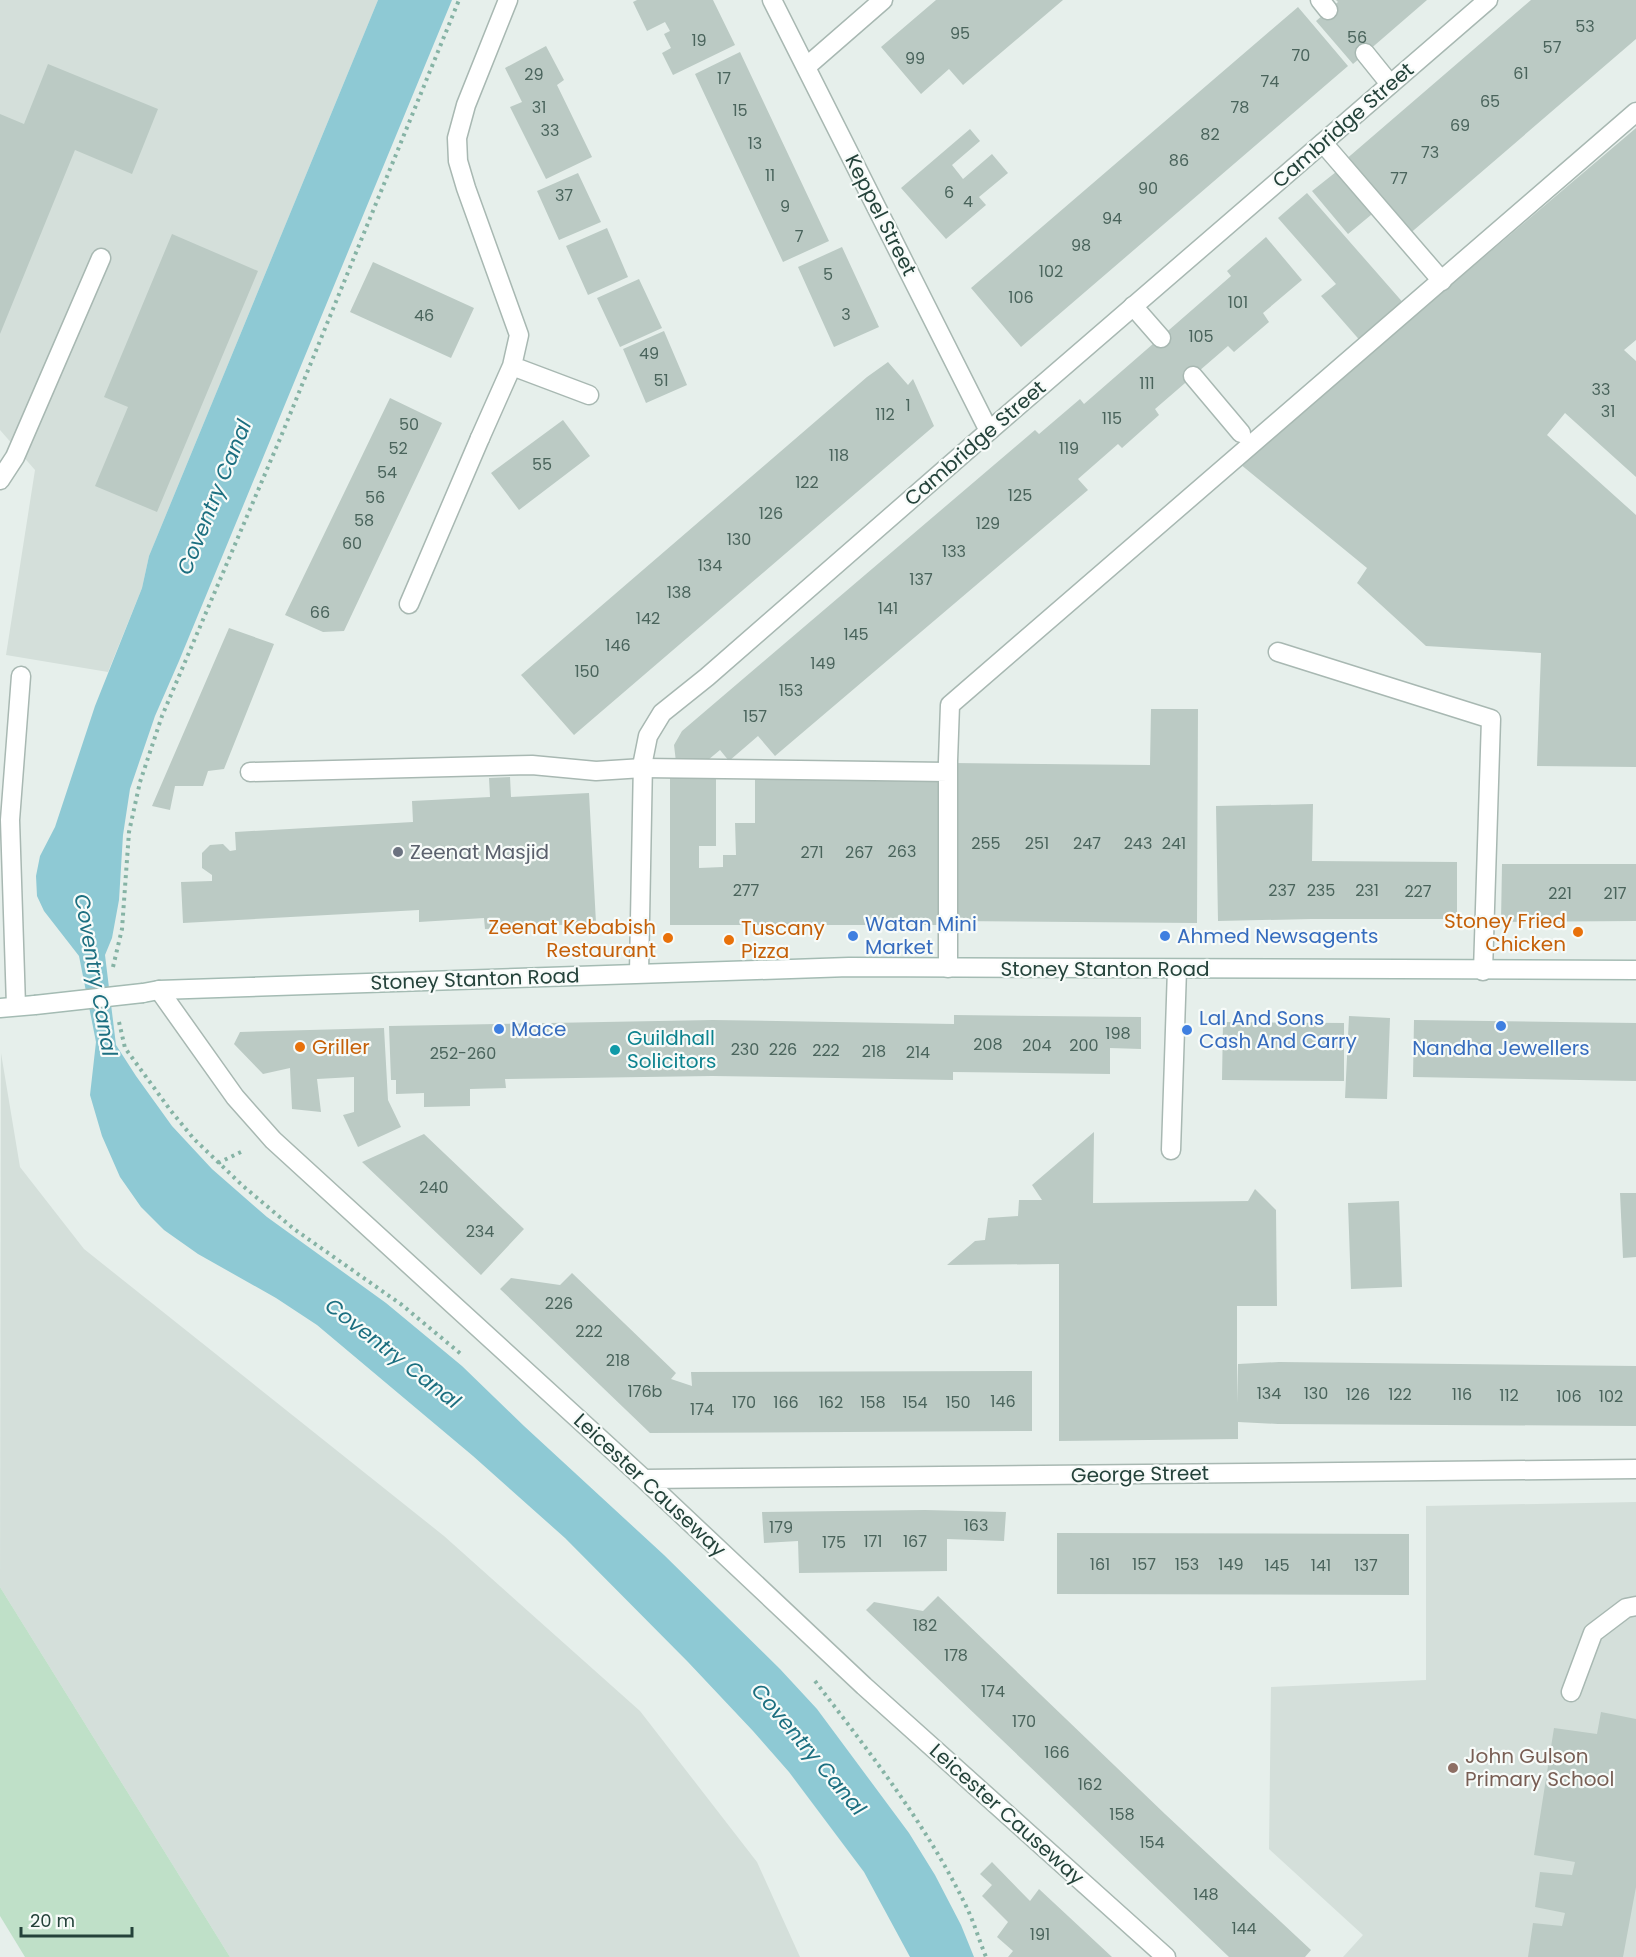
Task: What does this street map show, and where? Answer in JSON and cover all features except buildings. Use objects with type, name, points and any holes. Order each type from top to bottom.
[{"type":"street","points":[[409,604],[512,366],[519,334],[458,161],[458,138],[466,105],[508,0]]},
{"type":"street","name":"Keppel Street","points":[[772,0],[988,431]]},
{"type":"street","points":[[806,67],[883,0]]},
{"type":"street","name":"Cambridge Street","points":[[639,973],[643,768],[648,736],[662,713],[707,677],[988,431],[1488,0]]},
{"type":"street","points":[[1365,53],[1390,84]]},
{"type":"street","points":[[948,968],[950,705],[1636,112]]},
{"type":"street","points":[[1323,143],[1442,281]]},
{"type":"street","points":[[0,480],[15,457],[101,258]]},
{"type":"street","points":[[1133,306],[1161,338]]},
{"type":"street","points":[[512,366],[589,395]]},
{"type":"street","points":[[1193,376],[1241,433]]},
{"type":"street","points":[[1278,652],[1491,719],[1483,970]]},
{"type":"street","points":[[8,1007],[10,820],[21,676]]},
{"type":"street","points":[[250,772],[532,765],[596,771],[643,768],[948,772]]},
{"type":"street","name":"Stoney Stanton Road","points":[[8,1007],[151,991],[849,967],[1636,970]]},
{"type":"street","points":[[1172,1150],[1177,969]]},
{"type":"street","name":"Leicester Causeway","points":[[151,991],[268,1136],[644,1479],[864,1686],[1166,1957]]},
{"type":"street","name":"George Street","points":[[644,1479],[1636,1469]]},
{"type":"street","points":[[1571,1692],[1593,1633],[1626,1608],[1636,1606]]},
{"type":"path","points":[[113,969],[122,929],[129,832],[140,782],[162,716],[282,434],[459,0]]},
{"type":"path","points":[[118,1018],[125,1048],[194,1139],[243,1186],[294,1229],[402,1305],[466,1358]]},
{"type":"path","points":[[809,1675],[871,1755],[927,1836],[967,1907],[986,1957]]},
{"type":"shaded area","points":[[0,0],[378,0],[149,556],[142,588],[108,672],[6,655],[35,470],[0,430]]},
{"type":"shaded area","points":[[1,1053],[20,1167],[84,1249],[444,1536],[640,1711],[757,1862],[800,1957],[230,1957],[0,1587]]},
{"type":"shaded area","name":"John Gulson Primary School","points":[[1636,1502],[1636,1957],[1343,1957],[1363,1935],[1269,1849],[1271,1687],[1426,1680],[1426,1506]]},
{"type":"green space","points":[[0,1587],[230,1957],[25,1957],[0,1916]]},
{"type":"water","name":"Coventry Canal","points":[[378,0],[452,0],[155,716],[130,789],[123,835],[119,900],[112,938],[105,955],[116,1045],[172,1126],[212,1169],[267,1217],[386,1303],[462,1366],[664,1555],[780,1669],[817,1709],[909,1833],[935,1875],[961,1925],[974,1957],[910,1957],[864,1872],[789,1772],[688,1662],[565,1538],[473,1456],[317,1325],[276,1298],[198,1254],[164,1230],[141,1207],[120,1177],[102,1136],[90,1095],[96,1042],[79,956],[44,911],[37,896],[36,876],[40,856],[55,827],[95,706],[142,588],[149,556]]},
{"type":"place","name":"Zeenat Masjid","points":[[398,852]]},
{"type":"place","name":"Stoney Fried Chicken","points":[[1578,932]]},
{"type":"place","name":"Watan Mini Market","points":[[853,936]]},
{"type":"place","name":"Ahmed Newsagents","points":[[1165,936]]},
{"type":"place","name":"Zeenat Kebabish Restaurant","points":[[668,938]]},
{"type":"place","name":"Tuscany Pizza","points":[[729,940]]},
{"type":"place","name":"Nandha Jewellers","points":[[1501,1026]]},
{"type":"place","name":"Mace","points":[[499,1029]]},
{"type":"place","name":"Lal And Sons Cash And Carry","points":[[1187,1030]]},
{"type":"place","name":"Griller","points":[[300,1047]]},
{"type":"place","name":"Guildhall Solicitors","points":[[615,1050]]},
{"type":"place","name":"John Gulson Primary School","points":[[1453,1768]]}]
